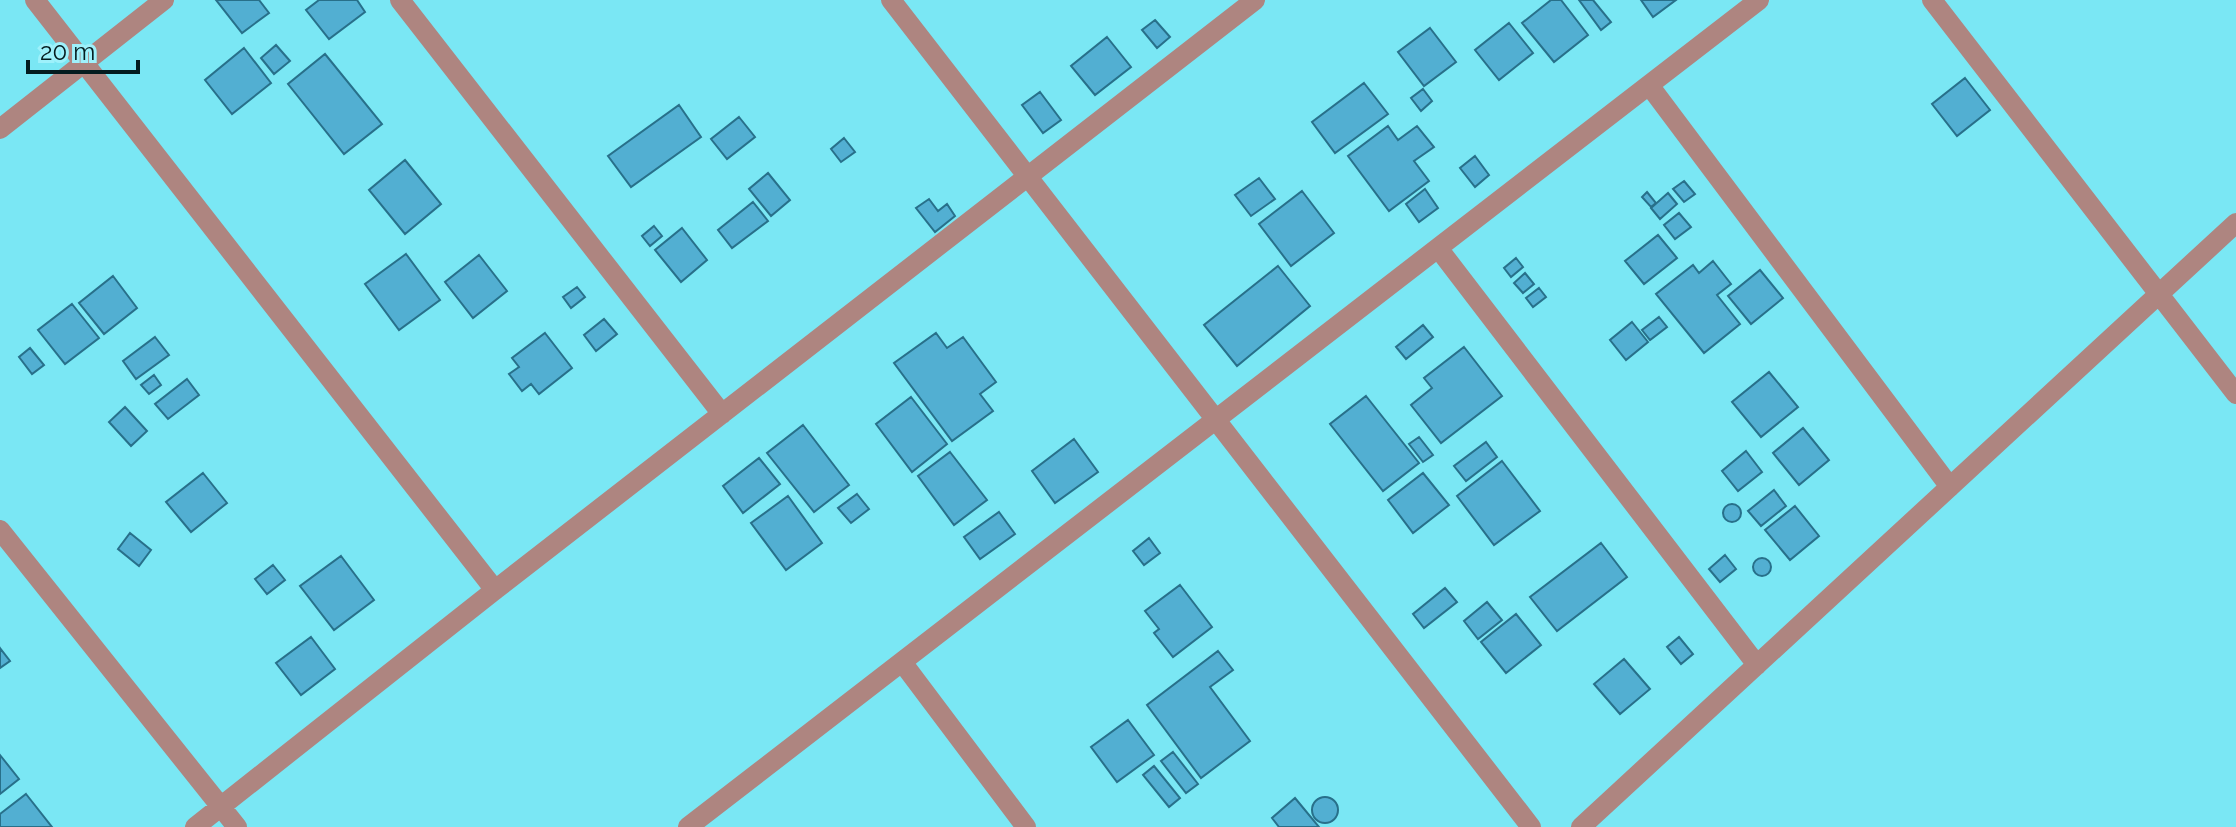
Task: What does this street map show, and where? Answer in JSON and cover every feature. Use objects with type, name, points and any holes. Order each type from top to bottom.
[{"type":"street","points":[[35,0],[495,590]]},
{"type":"street","points":[[0,129],[164,0]]},
{"type":"street","points":[[400,0],[722,414]]},
{"type":"street","points":[[891,0],[1531,827]]},
{"type":"street","points":[[195,827],[1255,0]]},
{"type":"street","points":[[688,827],[1759,0]]},
{"type":"street","points":[[1932,0],[2236,394]]},
{"type":"street","points":[[1649,85],[1950,487]]},
{"type":"street","points":[[1581,827],[2236,223]]},
{"type":"street","points":[[1438,248],[1757,665]]},
{"type":"street","points":[[0,530],[237,827]]},
{"type":"street","points":[[902,662],[1026,827]]},
{"type":"building","points":[[216,0],[259,0],[269,13],[242,33]]},
{"type":"building","points":[[319,0],[357,0],[365,12],[329,39],[306,10]]},
{"type":"building","points":[[1551,0],[1561,0],[1588,35],[1554,62],[1522,23]]},
{"type":"building","points":[[1579,0],[1593,0],[1611,22],[1601,30]]},
{"type":"building","points":[[1641,0],[1676,0],[1653,17]]},
{"type":"building","points":[[1155,20],[1170,37],[1157,48],[1142,30]]},
{"type":"building","points":[[1509,23],[1533,53],[1499,80],[1475,50]]},
{"type":"building","points":[[1430,28],[1456,62],[1424,86],[1398,52]]},
{"type":"building","points":[[1107,37],[1131,67],[1095,95],[1071,66]]},
{"type":"building","points":[[276,45],[290,61],[274,74],[261,58]]},
{"type":"building","points":[[244,48],[271,83],[232,114],[205,80]]},
{"type":"building","points":[[325,54],[382,124],[344,154],[288,84]]},
{"type":"building","points":[[1965,78],[1990,110],[1957,136],[1932,104]]},
{"type":"building","points":[[1364,83],[1388,114],[1335,153],[1312,122]]},
{"type":"building","points":[[1423,89],[1432,101],[1421,111],[1411,98]]},
{"type":"building","points":[[1040,92],[1061,120],[1043,133],[1022,105]]},
{"type":"building","points":[[679,105],[701,137],[631,187],[608,156]]},
{"type":"building","points":[[739,117],[755,137],[727,159],[711,139]]},
{"type":"building","points":[[1388,126],[1398,140],[1417,126],[1434,147],[1414,161],[1429,181],[1389,211],[1348,156]]},
{"type":"building","points":[[844,138],[855,152],[841,162],[831,149]]},
{"type":"building","points":[[1475,156],[1489,175],[1475,187],[1460,168]]},
{"type":"building","points":[[405,160],[441,204],[405,234],[369,190]]},
{"type":"building","points":[[768,173],[790,200],[771,216],[749,189]]},
{"type":"building","points":[[1259,178],[1275,199],[1251,216],[1235,195]]},
{"type":"building","points":[[1684,181],[1695,194],[1684,202],[1673,189]]},
{"type":"building","points":[[1425,189],[1438,208],[1419,222],[1406,204]]},
{"type":"building","points":[[1302,191],[1334,233],[1291,266],[1259,224]]},
{"type":"building","points":[[1647,192],[1656,203],[1651,207],[1642,197]]},
{"type":"building","points":[[1668,193],[1677,204],[1660,219],[1651,208]]},
{"type":"building","points":[[929,199],[938,211],[947,204],[955,216],[935,232],[916,208]]},
{"type":"building","points":[[753,202],[768,221],[732,248],[718,230]]},
{"type":"building","points":[[1679,213],[1691,227],[1675,239],[1664,225]]},
{"type":"building","points":[[654,226],[662,236],[650,246],[642,236]]},
{"type":"building","points":[[682,228],[707,260],[681,282],[655,250]]},
{"type":"building","points":[[1658,235],[1677,258],[1644,284],[1625,261]]},
{"type":"building","points":[[406,254],[440,300],[399,330],[365,284]]},
{"type":"building","points":[[479,255],[507,291],[473,318],[445,282]]},
{"type":"building","points":[[1516,258],[1523,267],[1511,277],[1504,268]]},
{"type":"building","points":[[1713,261],[1731,284],[1717,295],[1740,324],[1704,353],[1656,294],[1693,265],[1699,273]]},
{"type":"building","points":[[1278,266],[1310,306],[1237,366],[1204,325]]},
{"type":"building","points":[[1760,270],[1783,298],[1751,324],[1728,296]]},
{"type":"building","points":[[1525,273],[1534,284],[1523,293],[1514,283]]},
{"type":"building","points":[[113,276],[137,308],[104,334],[79,303]]},
{"type":"building","points":[[577,287],[585,297],[571,308],[563,297]]},
{"type":"building","points":[[1539,288],[1546,297],[1533,307],[1526,298]]},
{"type":"building","points":[[72,304],[99,338],[65,364],[38,330]]},
{"type":"building","points":[[1659,317],[1667,327],[1650,340],[1642,330]]},
{"type":"building","points":[[604,319],[617,334],[596,351],[584,335]]},
{"type":"building","points":[[1632,322],[1648,342],[1626,360],[1610,340]]},
{"type":"building","points":[[1423,325],[1433,337],[1406,359],[1396,347]]},
{"type":"building","points":[[545,333],[572,368],[539,394],[531,384],[522,391],[509,374],[519,367],[512,358]]},
{"type":"building","points":[[936,333],[947,348],[963,337],[996,382],[980,394],[993,411],[952,441],[894,363]]},
{"type":"building","points":[[155,337],[169,355],[136,379],[123,361]]},
{"type":"building","points":[[1464,347],[1502,396],[1441,443],[1411,405],[1432,388],[1424,378]]},
{"type":"building","points":[[30,348],[44,365],[32,374],[19,357]]},
{"type":"building","points":[[1769,372],[1798,407],[1761,437],[1732,402]]},
{"type":"building","points":[[154,375],[161,385],[149,394],[141,385]]},
{"type":"building","points":[[187,379],[199,395],[168,419],[155,404]]},
{"type":"building","points":[[1366,396],[1419,463],[1383,491],[1330,424]]},
{"type":"building","points":[[911,397],[947,444],[912,472],[876,424]]},
{"type":"building","points":[[125,407],[147,431],[131,446],[109,422]]},
{"type":"building","points":[[803,425],[849,485],[814,512],[767,453]]},
{"type":"building","points":[[1803,428],[1829,460],[1799,485],[1773,453]]},
{"type":"building","points":[[1419,437],[1433,455],[1423,462],[1409,444]]},
{"type":"building","points":[[1074,439],[1098,472],[1055,503],[1032,471]]},
{"type":"building","points":[[1486,442],[1497,457],[1466,481],[1454,466]]},
{"type":"building","points":[[1746,451],[1762,472],[1738,491],[1722,471]]},
{"type":"building","points":[[950,452],[987,500],[954,525],[918,476]]},
{"type":"building","points":[[759,458],[780,484],[743,513],[723,486]]},
{"type":"building","points":[[1502,461],[1540,511],[1494,545],[1457,496]]},
{"type":"building","points":[[203,473],[227,503],[191,532],[166,502]]},
{"type":"building","points":[[1423,473],[1449,505],[1413,533],[1388,500]]},
{"type":"building","points":[[1774,490],[1786,506],[1761,526],[1748,511]]},
{"type":"building","points":[[857,494],[869,509],[851,523],[838,508]]},
{"type":"building","points":[[788,496],[822,543],[786,570],[751,523]]},
{"type":"building","points":[[1732,504],[1741,513],[1732,522],[1723,513]]},
{"type":"building","points":[[1795,506],[1819,536],[1790,560],[1765,530]]},
{"type":"building","points":[[999,512],[1015,534],[980,559],[964,537]]},
{"type":"building","points":[[130,533],[151,550],[139,566],[118,549]]},
{"type":"building","points":[[1149,538],[1160,553],[1144,565],[1133,551]]},
{"type":"building","points":[[1601,543],[1627,577],[1557,631],[1530,597]]},
{"type":"building","points":[[1725,555],[1736,569],[1720,582],[1709,569]]},
{"type":"building","points":[[341,556],[374,600],[334,630],[300,586]]},
{"type":"building","points":[[1762,558],[1771,567],[1762,576],[1753,567]]},
{"type":"building","points":[[273,565],[285,580],[267,594],[255,579]]},
{"type":"building","points":[[1180,585],[1212,627],[1173,657],[1154,633],[1159,629],[1145,611]]},
{"type":"building","points":[[1445,588],[1457,602],[1424,628],[1413,614]]},
{"type":"building","points":[[1487,602],[1502,620],[1478,639],[1464,621]]},
{"type":"building","points":[[1516,614],[1541,645],[1506,673],[1481,642]]},
{"type":"building","points":[[311,637],[335,669],[301,695],[276,663]]},
{"type":"building","points":[[1679,637],[1693,654],[1681,664],[1667,647]]},
{"type":"building","points":[[0,648],[10,661],[0,668]]},
{"type":"building","points":[[1218,651],[1233,670],[1210,687],[1250,741],[1201,778],[1147,705]]},
{"type":"building","points":[[1624,659],[1650,689],[1620,714],[1594,684]]},
{"type":"building","points":[[1128,720],[1154,755],[1117,782],[1091,747]]},
{"type":"building","points":[[1173,752],[1198,784],[1186,793],[1161,761]]},
{"type":"building","points":[[0,755],[19,779],[0,794]]},
{"type":"building","points":[[1154,766],[1180,798],[1169,807],[1143,775]]},
{"type":"building","points":[[26,794],[52,827],[0,827],[0,814]]},
{"type":"building","points":[[1325,797],[1334,801],[1338,810],[1334,819],[1325,823],[1316,819],[1312,810],[1316,801]]},
{"type":"building","points":[[1295,798],[1319,827],[1279,827],[1272,818]]}]
